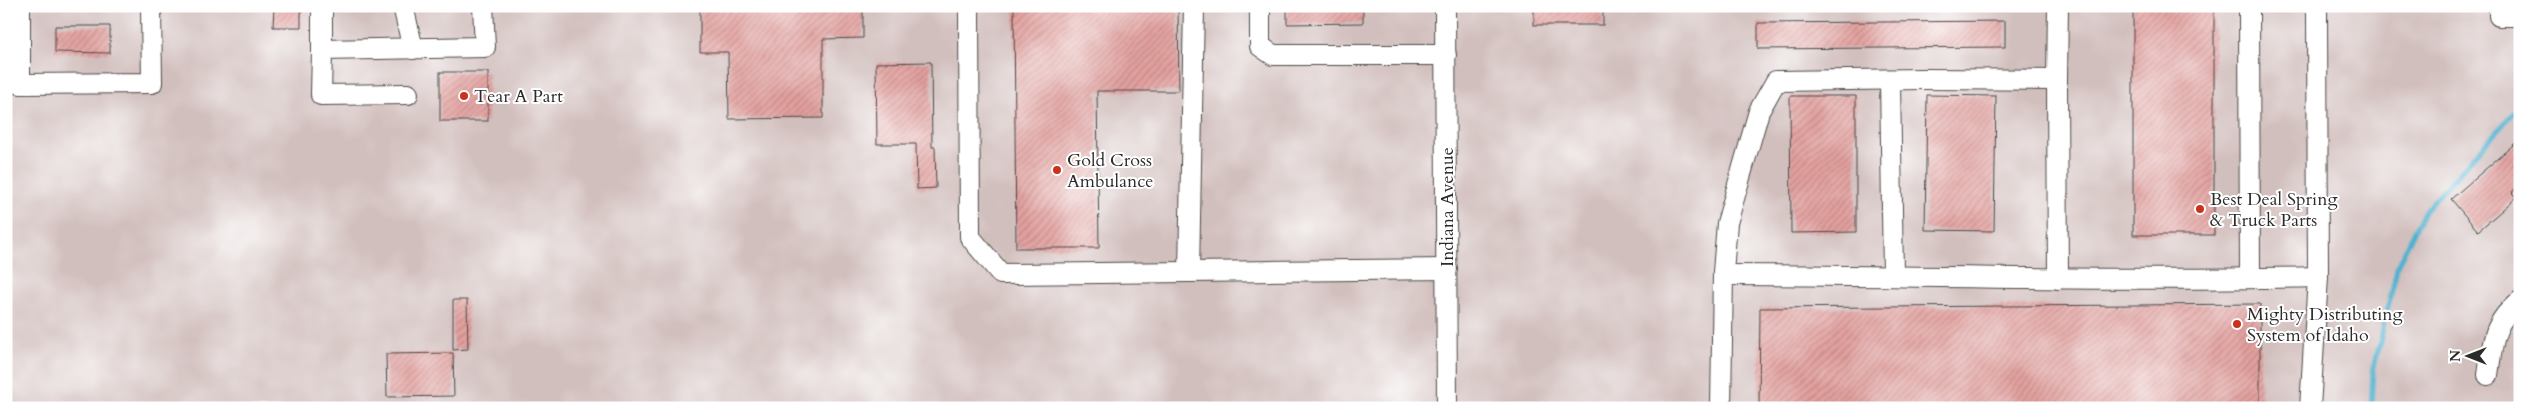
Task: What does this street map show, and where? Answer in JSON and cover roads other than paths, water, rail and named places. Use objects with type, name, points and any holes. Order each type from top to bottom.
[{"type":"street","points":[[20,6],[20,84],[152,82],[151,6]]},
{"type":"street","points":[[322,6],[321,95],[408,94]]},
{"type":"street","points":[[403,6],[413,48]]},
{"type":"street","points":[[322,50],[485,47],[483,6]]},
{"type":"street","points":[[969,6],[970,237],[1001,274],[1447,269]]},
{"type":"street","points":[[1188,272],[1194,6]]},
{"type":"street","points":[[1260,6],[1260,46],[1273,55],[1446,55]]},
{"type":"street","name":"Indiana Avenue","points":[[1445,6],[1447,408]]},
{"type":"street","points":[[2058,6],[2058,279]]},
{"type":"street","points":[[2250,6],[2250,277]]},
{"type":"street","points":[[2310,408],[2318,277],[2317,6]]},
{"type":"street","points":[[2499,6],[2499,16],[2520,16]]},
{"type":"street","points":[[1890,80],[1893,275]]},
{"type":"street","points":[[1721,408],[1723,275],[1726,223],[1759,111],[1776,81],[2058,80]]},
{"type":"street","points":[[1723,275],[1893,275],[2058,279],[2318,277]]},
{"type":"street","points":[[2488,375],[2495,331],[2509,310],[2520,301]]},
{"type":"waterway","points":[[2371,408],[2373,372],[2398,264],[2425,210],[2520,106]]},
{"type":"place","name":"Tear A Part","points":[[464,96]]},
{"type":"place","name":"Gold Cross Ambulance","points":[[1057,170]]},
{"type":"place","name":"Best Deal Spring & Truck Parts","points":[[2200,209]]},
{"type":"place","name":"Mighty Distributing System of Idaho","points":[[2237,324]]}]
